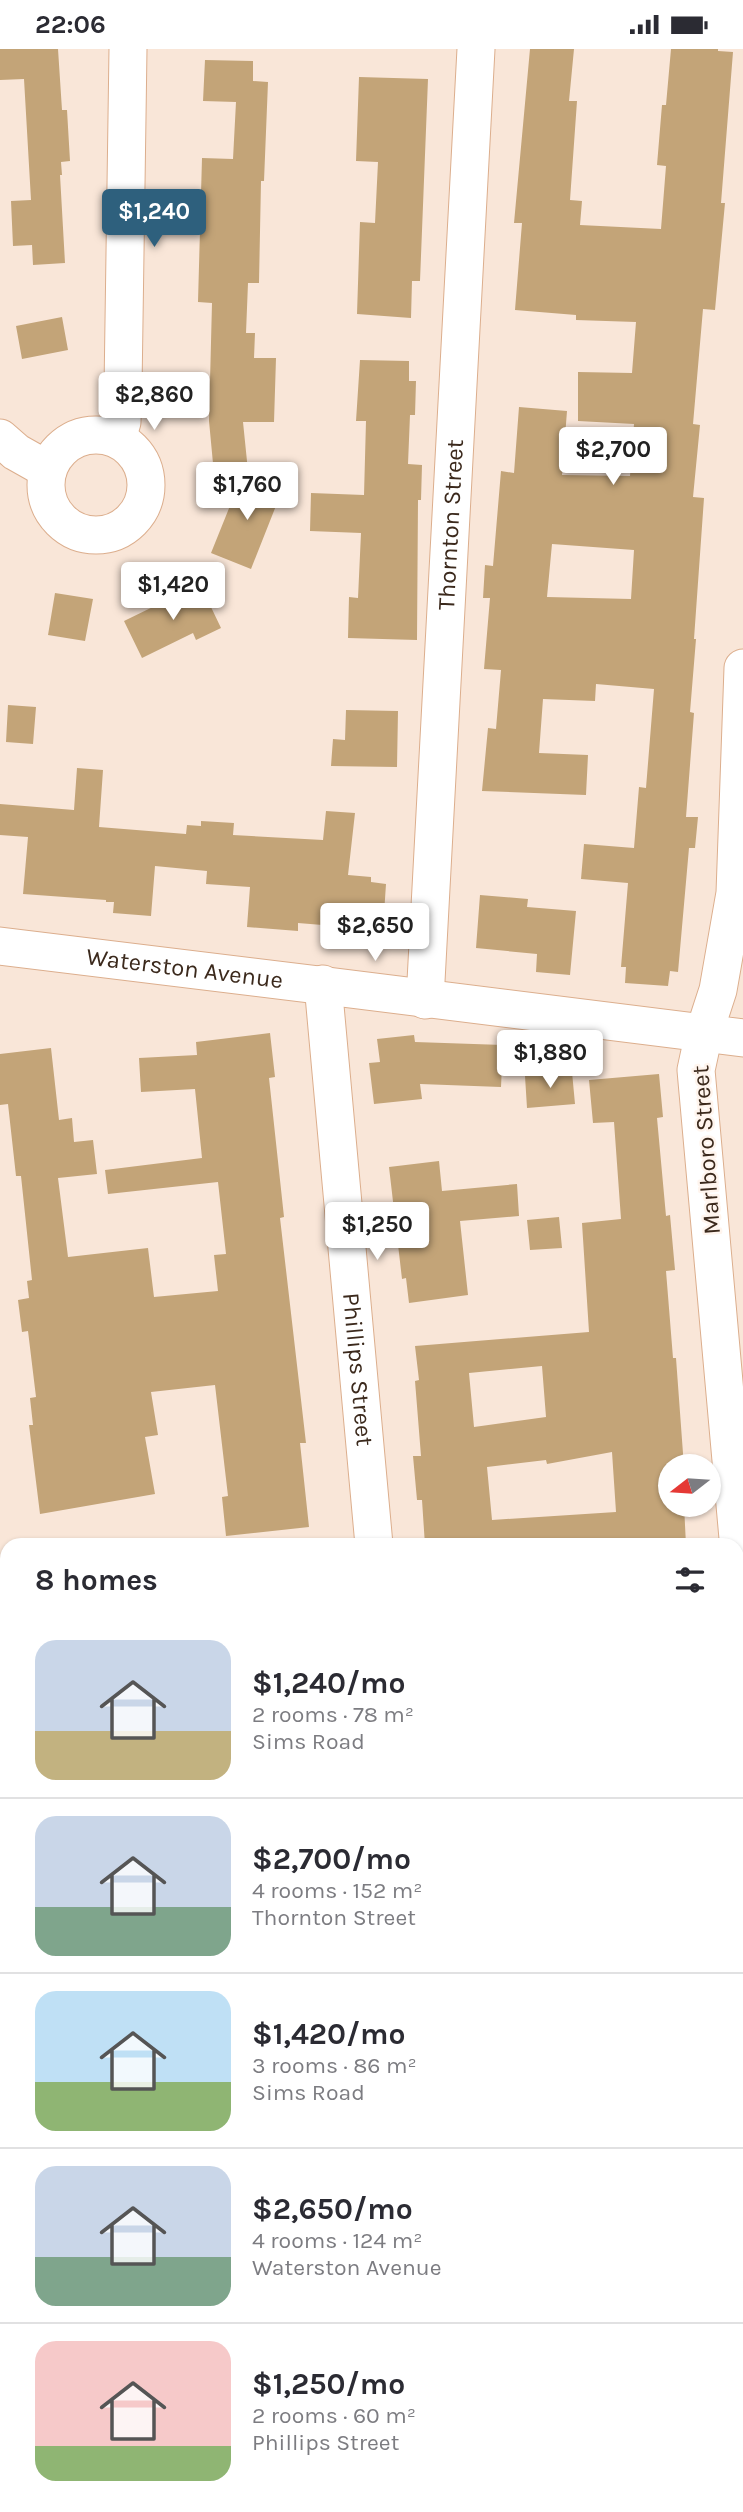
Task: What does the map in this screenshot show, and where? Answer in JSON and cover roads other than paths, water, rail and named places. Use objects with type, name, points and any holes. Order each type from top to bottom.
[{"type":"street","points":[[117,439],[122,422],[123,389],[128,49]]},
{"type":"street","name":"Thornton Street","points":[[425,1000],[476,49]]},
{"type":"street","points":[[99,435],[117,439],[133,451],[143,468],[146,493],[140,510],[123,528],[98,536],[78,533],[59,520],[47,497],[48,470],[61,449],[81,437],[99,435]]},
{"type":"street","points":[[0,438],[16,452],[48,470]]},
{"type":"street","name":"Marlboro Street","points":[[738,1538],[696,1070],[718,990],[734,893],[743,668]]},
{"type":"street","name":"Waterston Avenue","points":[[0,946],[743,1038]]},
{"type":"street","name":"Phillips Street","points":[[323,984],[373,1538]]}]
